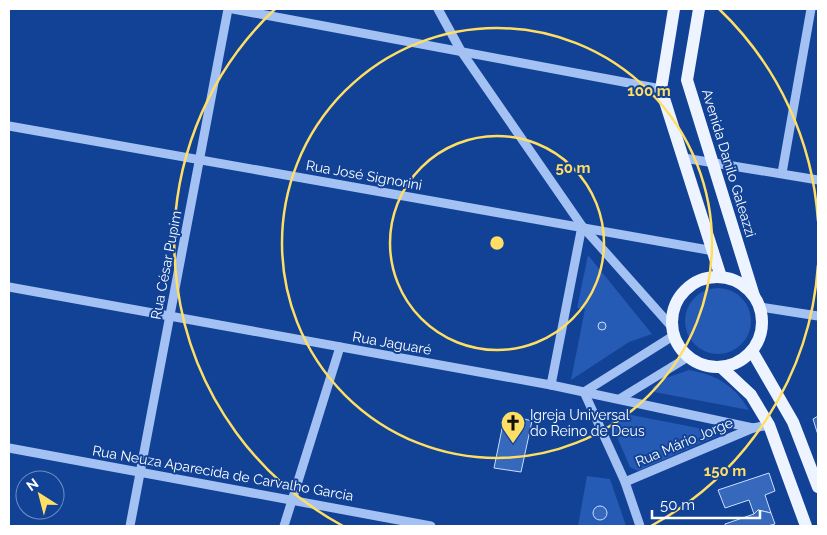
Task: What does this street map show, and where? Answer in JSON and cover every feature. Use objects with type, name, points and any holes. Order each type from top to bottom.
[{"type":"main road","points":[[674,9],[661,89],[721,277]]},
{"type":"main road","name":"Avenida Danilo Galeazzi","points":[[699,9],[687,80],[757,302]]},
{"type":"main road","points":[[721,277],[734,280],[745,286],[757,302],[762,322],[760,338],[752,351],[738,362],[721,367],[703,366],[688,357],[679,348],[672,331],[674,306],[685,290],[702,279],[721,277]]},
{"type":"main road","points":[[752,351],[793,422],[818,487]]},
{"type":"main road","points":[[721,367],[751,395],[769,425],[806,526]]},
{"type":"street","name":"Rua César Pupim","points":[[130,526],[228,9]]},
{"type":"street","points":[[232,9],[661,89]]},
{"type":"street","points":[[438,9],[461,52],[582,226],[672,331],[584,392],[625,482],[640,526]]},
{"type":"street","points":[[782,174],[811,9]]},
{"type":"street","name":"Rua José Signorini","points":[[9,126],[582,226],[714,251]]},
{"type":"street","points":[[684,158],[818,180]]},
{"type":"street","points":[[551,385],[582,226]]},
{"type":"street","name":"Rua Jaguaré","points":[[9,288],[622,398],[753,428],[769,425]]},
{"type":"street","points":[[757,302],[818,316]]},
{"type":"street","points":[[284,526],[340,347]]},
{"type":"street","points":[[622,398],[688,357]]},
{"type":"street","name":"Rua Mário Jorge","points":[[625,482],[753,428]]},
{"type":"street","name":"Rua Neuza Aparecida de Carvalho Garcia","points":[[9,448],[294,499],[432,526]]},
{"type":"shaded area","points":[[588,255],[652,334],[629,342],[571,380],[585,309],[577,308]]},
{"type":"shaded area","points":[[718,288],[730,291],[741,298],[748,309],[751,321],[748,333],[741,344],[730,351],[718,354],[706,351],[695,344],[688,333],[685,321],[688,309],[695,298],[706,291]]},
{"type":"shaded area","points":[[689,370],[708,375],[724,383],[737,394],[749,410],[654,392],[653,387],[666,378]]},
{"type":"shaded area","points":[[621,413],[724,433],[638,471],[630,467],[611,423],[613,415]]},
{"type":"shaded area","points":[[587,476],[610,479],[626,526],[578,526]]},
{"type":"building","points":[[602,322],[606,326],[602,330],[598,326]]},
{"type":"building","name":"Igreja Universal do Reino de Deus","points":[[505,414],[532,421],[521,472],[494,468]]},
{"type":"building","points":[[818,416],[818,435],[813,419]]},
{"type":"building","points":[[769,473],[775,491],[765,495],[771,513],[758,510],[754,514],[749,500],[725,508],[718,490]]},
{"type":"building","points":[[600,506],[605,508],[607,513],[605,518],[600,520],[595,518],[593,513],[595,508]]},
{"type":"building","points":[[758,510],[771,513],[775,524],[767,526],[725,526],[725,524],[754,514]]},
{"type":"place","name":"Igreja Universal do Reino de Deus","points":[[513,444]]}]
